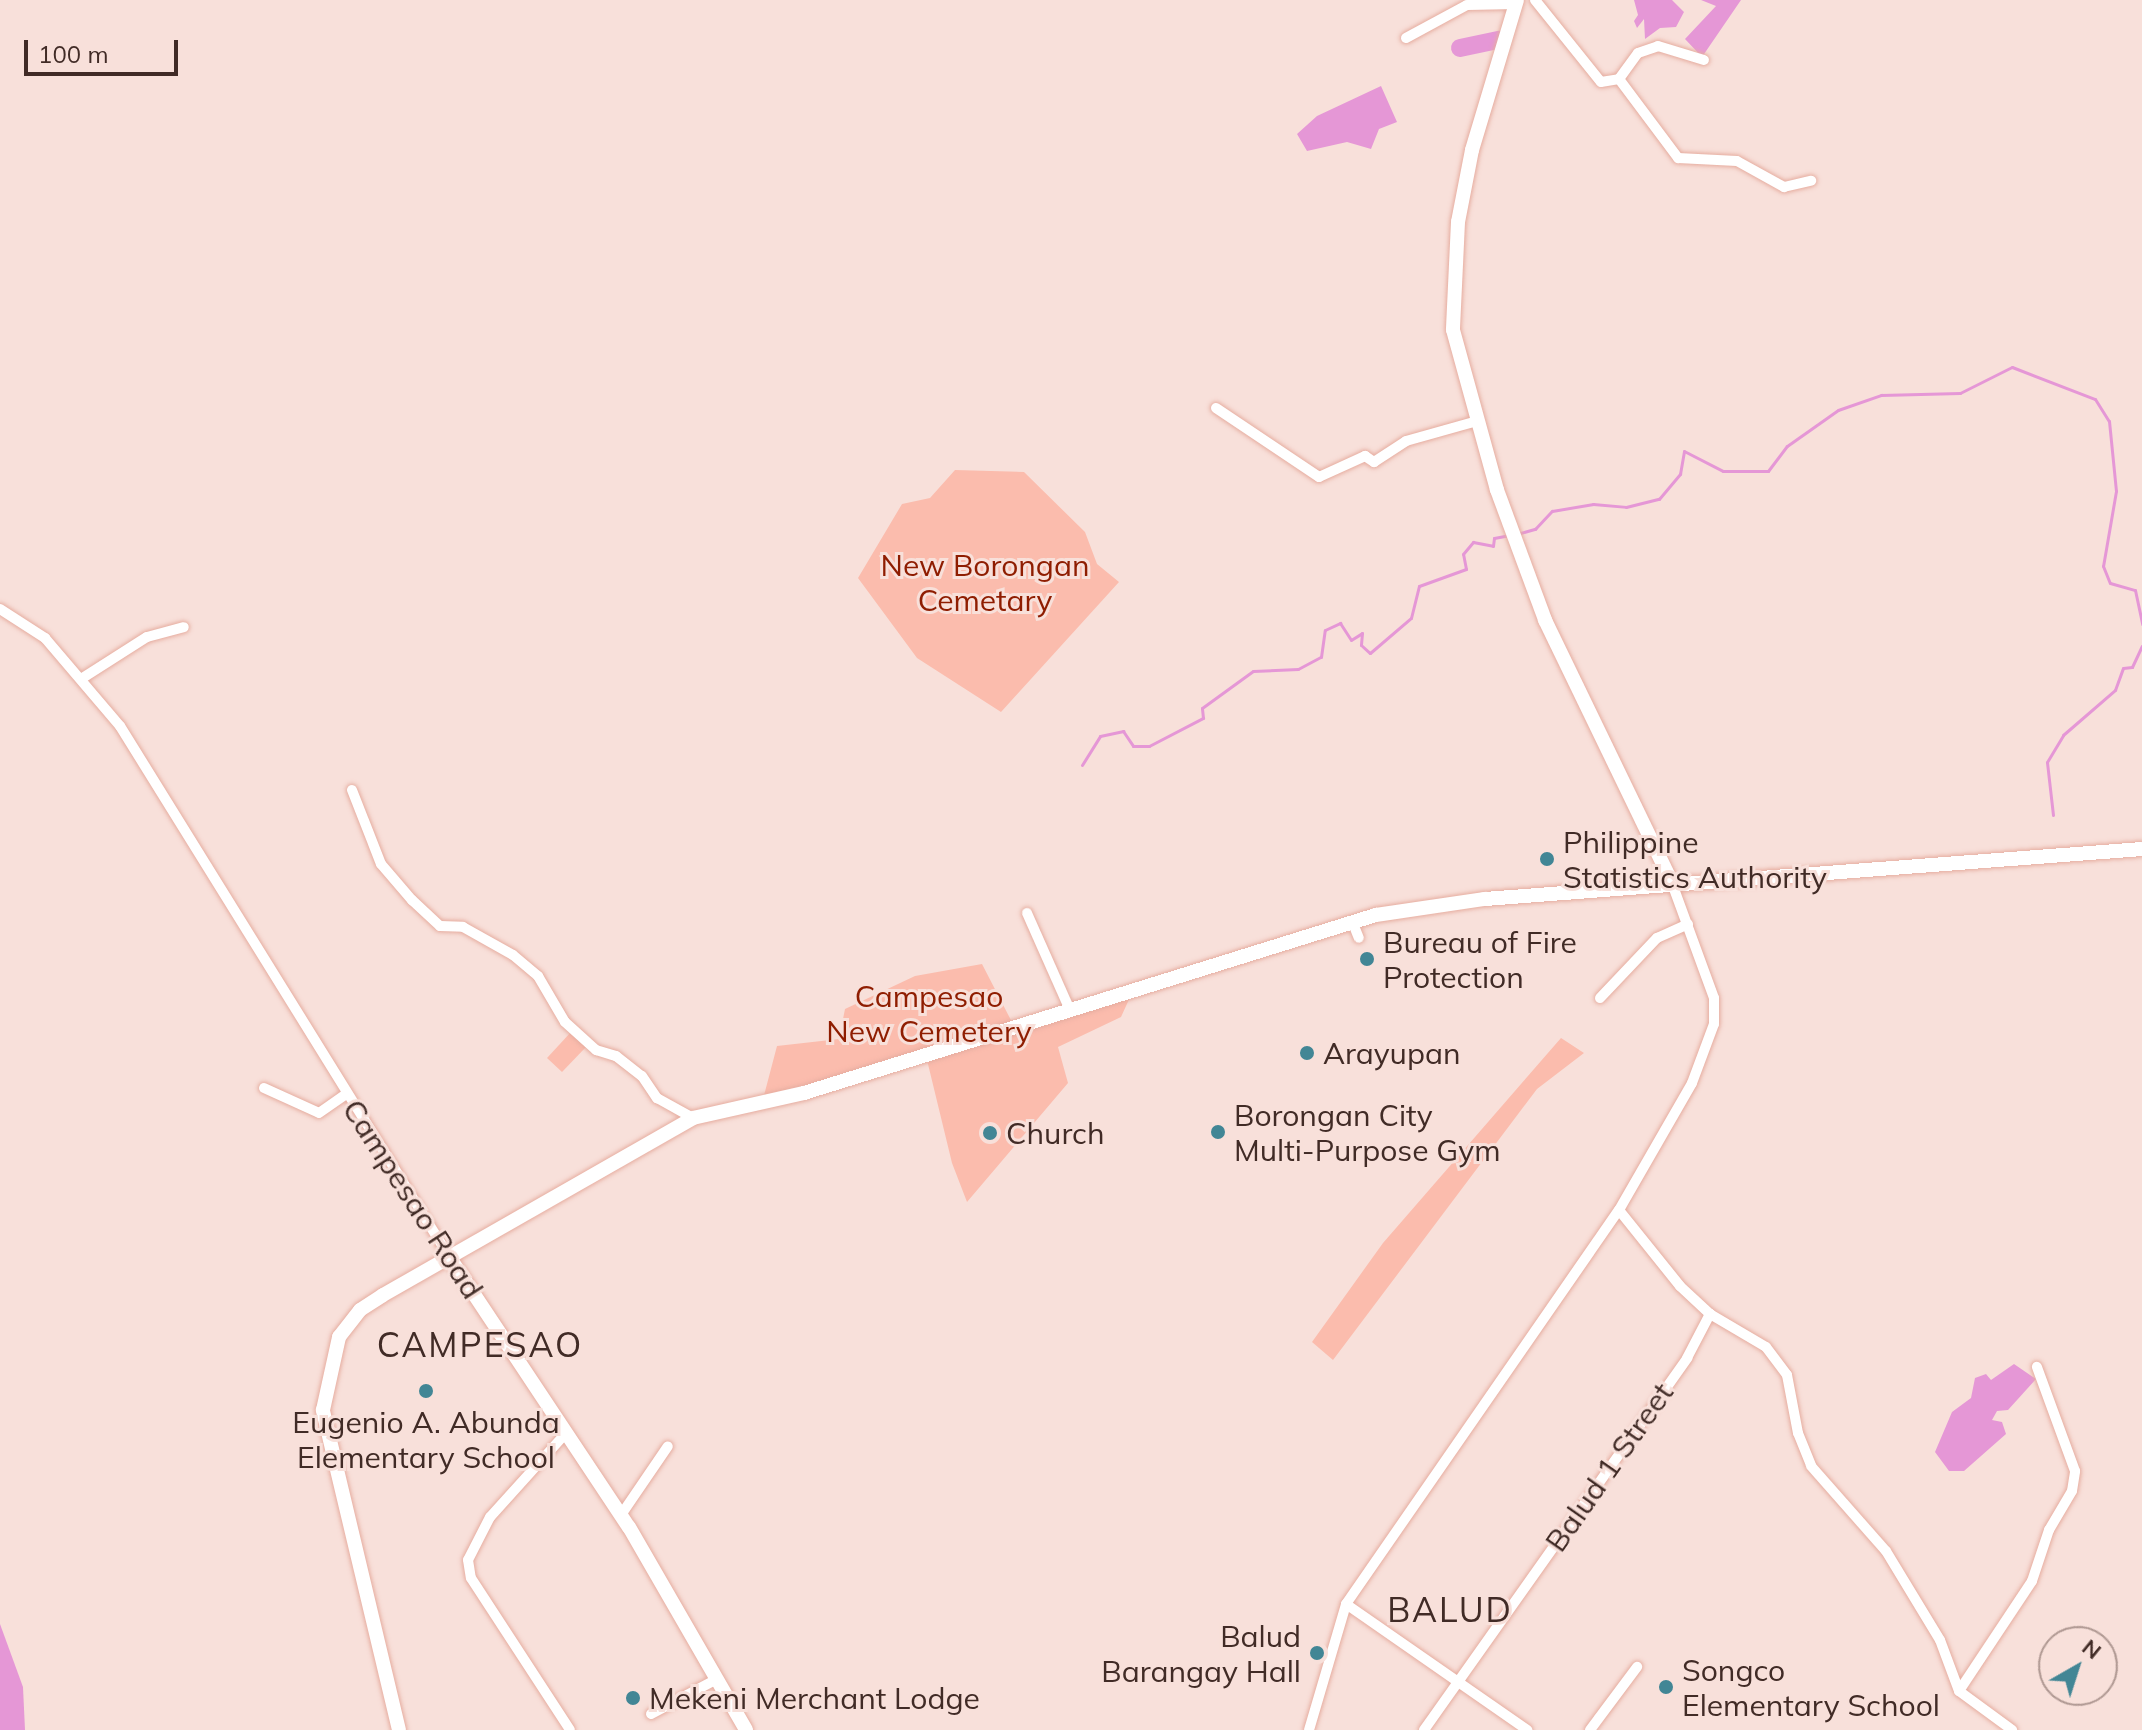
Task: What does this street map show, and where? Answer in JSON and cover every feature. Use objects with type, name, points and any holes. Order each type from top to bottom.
[{"type":"street","points":[[1535,0],[1601,82],[1619,79],[1638,53],[1658,46],[1704,60]]},
{"type":"street","points":[[1309,1730],[1346,1604],[1619,1210],[1692,1083],[1714,1024],[1714,998],[1672,883],[1565,664],[1514,534],[1477,421],[1451,322],[1458,222],[1480,110],[1516,2],[1467,5],[1406,38]]},
{"type":"street","points":[[1619,79],[1678,158],[1737,161],[1784,187],[1811,181]]},
{"type":"street","points":[[1216,408],[1319,477],[1365,456],[1374,462],[1406,441],[1477,421]]},
{"type":"street","name":"Campesao Road","points":[[0,609],[28,623],[120,726],[237,910],[346,1094],[450,1258],[621,1515],[746,1730]]},
{"type":"street","points":[[81,679],[147,637],[184,627]]},
{"type":"street","points":[[352,790],[381,864],[412,900],[440,926],[463,927],[513,955],[538,976],[565,1022],[596,1050],[616,1056],[642,1076],[657,1098],[693,1118]]},
{"type":"street","points":[[399,1730],[323,1410],[339,1337],[360,1310],[693,1118],[804,1093],[1352,921],[1485,899],[2142,849]]},
{"type":"street","points":[[1027,913],[1070,1010]]},
{"type":"street","points":[[1352,921],[1359,938]]},
{"type":"street","points":[[1600,998],[1657,938],[1688,924]]},
{"type":"street","points":[[264,1088],[319,1113],[346,1094]]},
{"type":"street","points":[[1619,1210],[1680,1286],[1710,1314],[1766,1347],[1787,1375],[1798,1433],[1811,1466],[1886,1551],[1940,1640],[1959,1691],[2012,1730]]},
{"type":"street","name":"Balud 1 Street","points":[[1424,1730],[1687,1358],[1710,1314]]},
{"type":"street","points":[[1959,1691],[2032,1581],[2049,1530],[2072,1491],[2075,1471],[2037,1367]]},
{"type":"street","points":[[566,1433],[490,1517],[468,1560],[471,1578],[570,1730]]},
{"type":"street","points":[[621,1515],[668,1446]]},
{"type":"street","points":[[1346,1604],[1527,1730]]},
{"type":"street","points":[[1590,1730],[1637,1667]]},
{"type":"street","points":[[651,1714],[717,1679]]},
{"type":"green space","name":"New Borongan Cemetary","points":[[955,470],[1024,472],[1085,532],[1097,564],[1119,582],[1001,712],[917,658],[858,578],[902,504],[930,498]]},
{"type":"green space","name":"Campesao New Cemetery","points":[[982,964],[1015,1028],[762,1103],[777,1046],[839,1039],[845,1009],[915,976]]},
{"type":"green space","points":[[1131,995],[1121,1017],[1058,1047],[1068,1083],[967,1202],[952,1163],[927,1060]]},
{"type":"green space","points":[[571,1032],[586,1047],[562,1072],[547,1058]]},
{"type":"green space","points":[[1561,1038],[1584,1053],[1537,1089],[1333,1360],[1312,1342],[1383,1243]]},
{"type":"shaded area","points":[[1634,0],[1672,0],[1684,12],[1676,27],[1660,28],[1645,39],[1644,19],[1637,28],[1634,21],[1638,15]]},
{"type":"shaded area","points":[[1701,0],[1741,0],[1702,57],[1685,39],[1716,6]]},
{"type":"shaded area","points":[[1381,86],[1397,122],[1379,129],[1371,149],[1347,142],[1307,151],[1297,134],[1317,116]]},
{"type":"shaded area","points":[[2014,1364],[2036,1379],[2008,1410],[1997,1411],[1992,1420],[2002,1422],[2006,1434],[1964,1471],[1949,1471],[1935,1452],[1952,1412],[1971,1398],[1975,1378],[1986,1374],[1991,1380]]},
{"type":"shaded area","points":[[0,1624],[23,1687],[25,1730],[0,1730]]},
{"type":"waterway","points":[[1460,48],[1499,40]]},
{"type":"waterway","points":[[1517,534],[1535,529],[1552,511],[1593,504],[1626,507],[1659,499],[1680,474],[1684,451],[1723,471],[1768,471],[1787,446],[1838,410],[1881,395],[1960,393],[2012,367],[2095,399],[2109,421],[2116,491],[2103,566],[2110,583],[2135,590],[2142,624]]},
{"type":"waterway","points":[[1082,765],[1100,736],[1123,731],[1133,746],[1149,746],[1203,718],[1202,708],[1253,671],[1298,669],[1321,657],[1325,630],[1340,623],[1351,640],[1362,633],[1361,645],[1370,653],[1411,618],[1419,586],[1466,569],[1463,554],[1473,542],[1493,546],[1494,538],[1510,535]]},
{"type":"waterway","points":[[2053,815],[2047,762],[2063,735],[2115,690],[2123,668],[2132,667],[2142,646]]},
{"type":"place","name":"Philippine Statistics Authority","points":[[1547,859]]},
{"type":"place","name":"Bureau of Fire Protection","points":[[1367,959]]},
{"type":"place","name":"Arayupan","points":[[1307,1053]]},
{"type":"place","name":"Borongan City Multi-Purpose Gym","points":[[1218,1132]]},
{"type":"place","name":"Church","points":[[990,1133]]},
{"type":"place","name":"Eugenio A. Abunda Elementary School","points":[[426,1391]]},
{"type":"place","name":"Balud Barangay Hall","points":[[1317,1653]]},
{"type":"place","name":"Songco Elementary School","points":[[1666,1687]]},
{"type":"place","name":"Mekeni Merchant Lodge","points":[[633,1698]]},
{"type":"district","name":"CAMPESAO","points":[[480,1345]]},
{"type":"district","name":"BALUD","points":[[1450,1610]]}]
